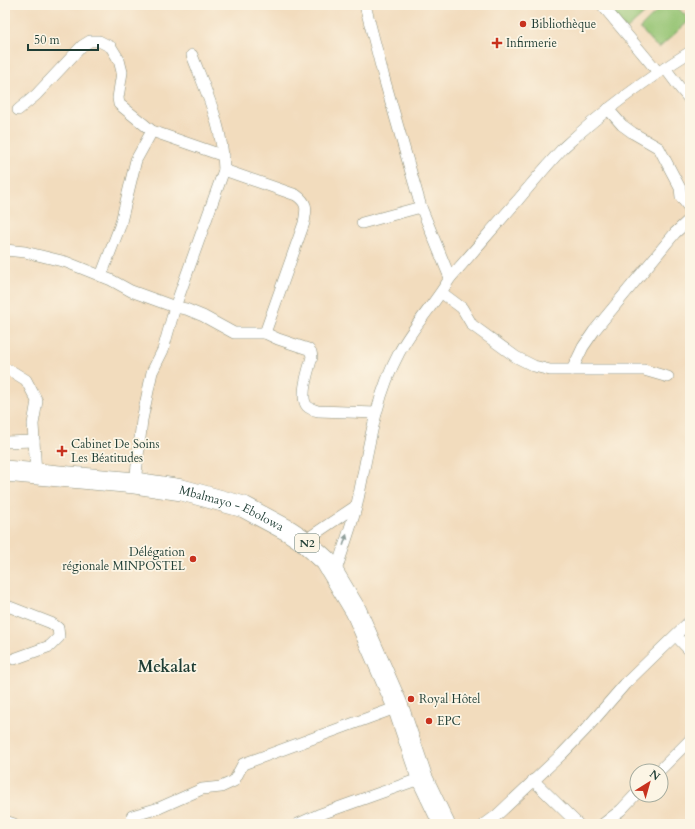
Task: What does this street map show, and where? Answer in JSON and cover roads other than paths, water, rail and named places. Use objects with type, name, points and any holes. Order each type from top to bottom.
[{"type":"highway","name":"Mbalmayo - Ebolowa","points":[[5,471],[135,483],[182,490],[244,507],[289,531],[304,541],[326,561],[356,611],[398,707],[422,778],[444,824]]},
{"type":"street","points":[[365,5],[421,207],[450,278]]},
{"type":"street","points":[[602,5],[690,100]]},
{"type":"street","points":[[18,110],[36,95],[82,46],[90,41],[99,41],[111,47],[119,60],[122,72],[118,98],[120,104],[152,131],[224,156]]},
{"type":"street","points":[[334,574],[356,506],[376,413],[391,371],[399,353],[409,337],[442,293],[450,278],[558,154],[608,109],[661,70],[690,52]]},
{"type":"street","points":[[135,483],[142,420],[152,372],[163,350],[175,307],[224,170],[224,156],[216,115],[192,55]]},
{"type":"street","points":[[608,109],[622,125],[659,148],[680,188],[681,197],[690,209]]},
{"type":"street","points":[[101,276],[120,226],[136,160],[152,131]]},
{"type":"street","points":[[224,170],[296,195],[302,199],[307,207],[304,223],[265,333]]},
{"type":"street","points":[[362,223],[421,207]]},
{"type":"street","points":[[572,370],[583,347],[594,331],[675,233],[690,219]]},
{"type":"street","points":[[5,250],[25,252],[66,262],[101,276],[131,291],[204,316],[234,333],[265,333],[308,349],[311,352],[312,357],[303,396],[306,405],[318,411],[376,413]]},
{"type":"street","points":[[442,293],[462,308],[472,325],[524,362],[550,370],[644,370],[668,377]]},
{"type":"street","points":[[5,369],[26,380],[38,401],[33,424],[36,474]]},
{"type":"street","points":[[5,442],[34,441]]},
{"type":"street","points":[[304,541],[356,506]]},
{"type":"street","points":[[5,605],[51,622],[58,628],[59,637],[50,646],[14,659]]},
{"type":"street","points":[[485,824],[496,816],[586,729],[625,684],[690,621]]},
{"type":"street","points":[[676,636],[690,651]]},
{"type":"street","points":[[132,816],[159,808],[202,790],[221,787],[234,781],[243,764],[398,707]]},
{"type":"street","points":[[667,763],[690,740]]},
{"type":"street","points":[[298,824],[318,815],[422,778]]},
{"type":"street","points":[[533,780],[578,824]]},
{"type":"street","points":[[603,824],[629,802]]},
{"type":"street","points":[[5,820],[14,824]]},
{"type":"place","name":"Bibliothèque","points":[[523,24]]},
{"type":"place","name":"Infirmerie","points":[[497,43]]},
{"type":"place","name":"Cabinet De Soins Les Béatitudes","points":[[62,451]]},
{"type":"place","name":"Délégation régionale MINPOSTEL","points":[[193,559]]},
{"type":"place","name":"Royal Hôtel","points":[[411,699]]},
{"type":"place","name":"EPC","points":[[429,721]]},
{"type":"district","name":"Mekalat","points":[[167,666]]}]
